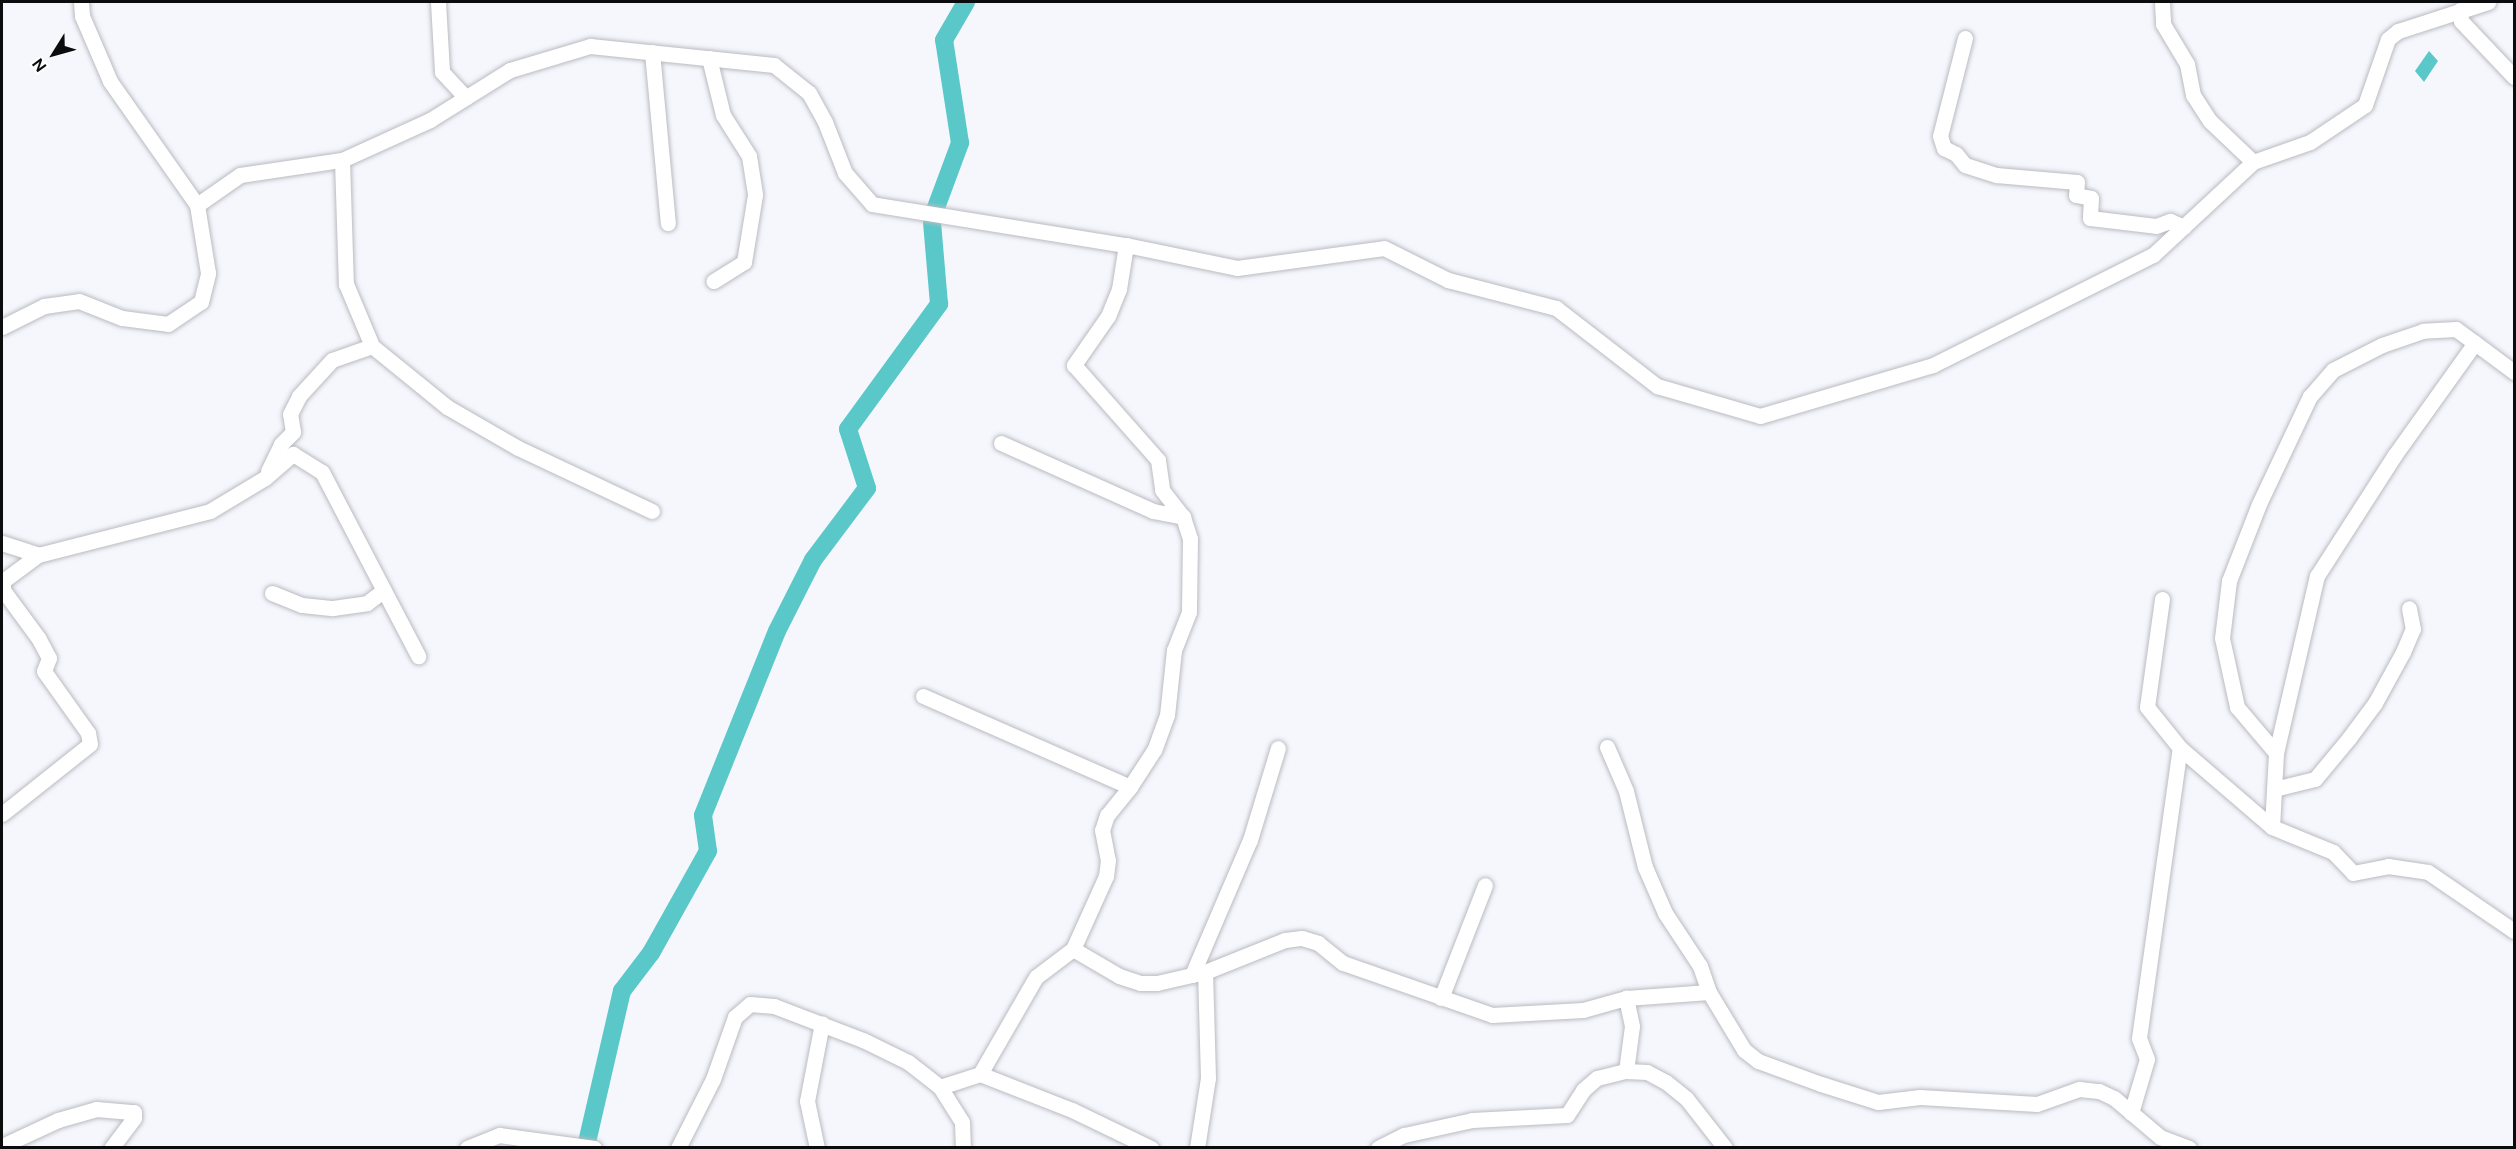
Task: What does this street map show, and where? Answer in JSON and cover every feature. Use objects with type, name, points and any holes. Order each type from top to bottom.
[{"type":"street","points":[[2,327],[44,306],[80,301],[122,318],[168,324],[201,302],[208,273],[197,205],[111,81],[82,16],[81,2]]},
{"type":"street","points":[[438,2],[442,72],[466,98]]},
{"type":"street","points":[[2162,2],[2163,24],[2187,64],[2193,95],[2210,122],[2253,162]]},
{"type":"street","points":[[197,205],[240,175],[342,160],[430,120],[510,70],[590,46],[774,65],[809,93],[825,122],[845,173],[872,204],[1126,245],[1237,268],[1384,248],[1448,280],[1556,308],[1657,386],[1760,416],[1933,365],[2153,255],[2253,162],[2310,142],[2365,105],[2388,39],[2398,31],[2488,2]]},
{"type":"street","points":[[2460,10],[2461,21],[2514,77]]},
{"type":"street","points":[[1965,38],[1940,136],[1944,148],[1956,154],[1965,165],[1996,175],[2077,182],[2076,195],[2091,198],[2090,218],[2156,226],[2170,221],[2184,227]]},
{"type":"street","points":[[652,52],[668,223]]},
{"type":"street","points":[[709,58],[723,116],[749,156],[755,195],[744,261],[713,281]]},
{"type":"street","points":[[342,160],[346,284],[372,346],[447,407],[518,448],[652,511]]},
{"type":"street","points":[[980,1074],[1035,977],[1073,950],[1106,876],[1108,860],[1102,830],[1107,815],[1130,787],[1154,750],[1167,715],[1174,650],[1189,612],[1190,539],[1183,517],[1162,490],[1158,460],[1074,365],[1108,316],[1119,289],[1126,245]]},
{"type":"street","points":[[2276,753],[2237,706],[2222,639],[2229,581],[2259,504],[2310,396],[2333,370],[2382,345],[2423,331],[2456,329],[2514,372]]},
{"type":"street","points":[[2272,827],[2276,753],[2317,576],[2394,456],[2475,343]]},
{"type":"street","points":[[264,478],[281,444],[292,432],[290,414],[299,396],[332,360],[372,346]]},
{"type":"street","points":[[1000,443],[1153,510],[1183,517]]},
{"type":"street","points":[[2,814],[90,744],[88,733],[44,671],[49,658],[39,639],[3,590],[3,581],[38,555],[210,511],[264,478],[293,454],[322,472],[418,656]]},
{"type":"street","points":[[2,543],[38,555]]},
{"type":"street","points":[[272,593],[302,605],[333,608],[367,603],[384,590]]},
{"type":"street","points":[[2162,599],[2147,708],[2180,748],[2272,827],[2333,852],[2353,873],[2388,866],[2428,872],[2514,932]]},
{"type":"street","points":[[2274,789],[2315,779],[2355,729],[2403,652],[2413,629],[2409,608]]},
{"type":"street","points":[[923,696],[1130,787]]},
{"type":"street","points":[[1607,747],[1626,791],[1645,867],[1665,913],[1700,966],[1709,992],[1731,1034],[1758,1061],[1878,1102],[1932,1097],[2037,1104],[2079,1089],[2099,1090],[2160,1137],[2189,1148]]},
{"type":"street","points":[[1197,1148],[1208,1078],[1198,974],[1250,840],[1278,748]]},
{"type":"street","points":[[2131,1113],[2147,1059],[2139,1038],[2180,748]]},
{"type":"street","points":[[1441,998],[1485,885]]},
{"type":"street","points":[[1073,950],[1119,976],[1140,983],[1198,974],[1285,940],[1302,938],[1318,943],[1343,963],[1492,1015],[1583,1010],[1626,998],[1709,992]]},
{"type":"street","points":[[1626,998],[1632,1026],[1626,1071]]},
{"type":"street","points":[[678,1148],[713,1079],[735,1017],[750,1004],[774,1006],[822,1023],[908,1062],[940,1087],[962,1122],[963,1148]]},
{"type":"street","points":[[817,1148],[807,1101],[822,1023]]},
{"type":"street","points":[[1378,1148],[1404,1135],[1472,1120],[1567,1115],[1583,1090],[1597,1078],[1626,1071],[1647,1072],[1666,1082],[1686,1098],[1725,1148]]},
{"type":"street","points":[[940,1087],[980,1074],[1072,1110],[1151,1148]]},
{"type":"street","points":[[2,1146],[58,1120],[96,1109],[134,1112],[134,1118],[111,1148]]},
{"type":"street","points":[[467,1148],[499,1135],[594,1148]]},
{"type":"water","points":[[2429,51],[2438,61],[2424,82],[2415,71]]},
{"type":"waterway","points":[[934,213],[960,143],[944,40],[966,2]]},
{"type":"waterway","points":[[588,1138],[622,991],[651,953],[708,851],[703,815],[777,631],[813,560],[867,488],[848,429],[939,304],[932,222]]}]
